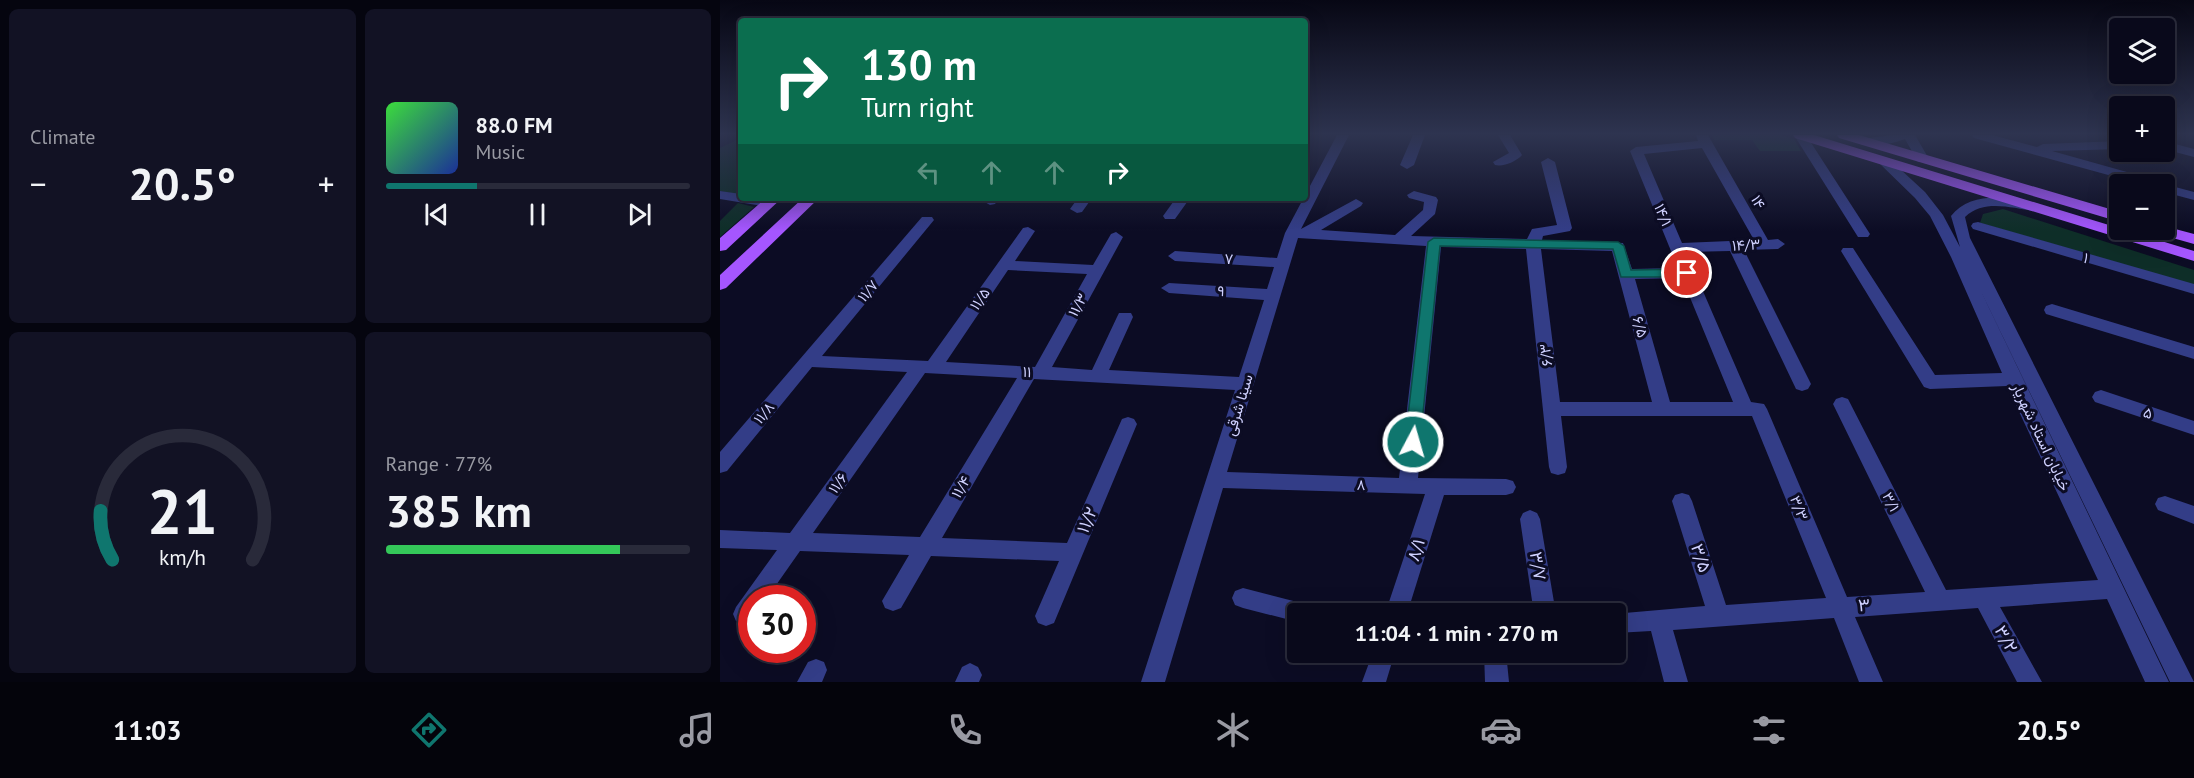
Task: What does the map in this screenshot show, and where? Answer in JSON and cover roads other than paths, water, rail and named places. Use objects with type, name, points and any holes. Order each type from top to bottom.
[{"type":"main road","points":[[1901,167],[2194,255]]},
{"type":"main road","points":[[1950,167],[2109,214]]},
{"type":"main road","points":[[720,246],[771,201]]},
{"type":"main road","points":[[720,284],[809,201]]},
{"type":"main road","points":[[2175,234],[2194,239]]},
{"type":"street","name":"سینا شرقی","points":[[1310,187],[1323,167]]},
{"type":"street","points":[[1298,234],[1434,242],[1533,244],[1538,232],[1565,228],[1549,167]]},
{"type":"street","name":"۱۴/۱","points":[[1642,167],[1687,273],[1751,409]]},
{"type":"street","name":"۱۴","points":[[1721,167],[1771,244]]},
{"type":"street","points":[[1820,167],[1863,234]]},
{"type":"street","name":"خیابان استاد شهریار","points":[[1889,167],[1920,195],[1936,215],[1958,257],[2013,379],[2157,682]]},
{"type":"street","points":[[2092,167],[2118,174]]},
{"type":"street","points":[[2175,191],[2194,196]]},
{"type":"street","points":[[720,195],[738,197]]},
{"type":"street","points":[[1398,240],[1430,211],[1431,200],[1414,195]]},
{"type":"street","points":[[1170,216],[1181,201]]},
{"type":"street","name":"سینا شرقی","points":[[1153,682],[1283,262],[1298,234],[1306,201]]},
{"type":"street","name":"خیابان استاد شهریار","points":[[2034,207],[1980,201],[1965,207],[1958,216],[1963,238],[2182,682]]},
{"type":"street","points":[[1298,234],[1356,203]]},
{"type":"street","name":"۱۱/۷","points":[[808,361],[927,220]]},
{"type":"street","name":"۱","points":[[1978,226],[2194,289]]},
{"type":"street","name":"۱۱/۵","points":[[926,367],[1028,231]]},
{"type":"street","name":"۱۱/۳","points":[[1034,373],[1116,237]]},
{"type":"street","points":[[1408,486],[1434,242]]},
{"type":"street","name":"۶/۵","points":[[1533,244],[1618,246],[1663,409]]},
{"type":"street","name":"۶/۳","points":[[1533,244],[1558,467]]},
{"type":"street","name":"۱۴/۳","points":[[1677,248],[1771,244]]},
{"type":"street","points":[[1735,246],[1802,384]]},
{"type":"street","points":[[1848,251],[1930,382],[2013,379]]},
{"type":"street","name":"۷","points":[[1175,256],[1283,262]]},
{"type":"street","points":[[1004,265],[1097,270]]},
{"type":"street","points":[[1626,274],[1687,273]]},
{"type":"street","name":"۹","points":[[1169,288],[1273,295]]},
{"type":"street","points":[[2052,310],[2194,353]]},
{"type":"street","points":[[1098,376],[1125,317]]},
{"type":"street","name":"۱۱","points":[[808,361],[1245,384]]},
{"type":"street","name":"۱۱/۸","points":[[720,465],[808,361]]},
{"type":"street","name":"۱۱/۶","points":[[765,585],[926,367]]},
{"type":"street","name":"۱۱/۴","points":[[893,602],[925,546],[1034,373]]},
{"type":"street","name":"۵","points":[[2101,397],[2194,428]]},
{"type":"street","name":"۳/۱","points":[[1842,404],[1940,600]]},
{"type":"street","points":[[1552,409],[1751,409]]},
{"type":"street","name":"۳/۳","points":[[1751,409],[1840,607],[1871,682]]},
{"type":"street","name":"۱۱/۲","points":[[1046,616],[1128,424]]},
{"type":"street","name":"۸","points":[[1216,480],[1506,487]]},
{"type":"street","name":"۸/۱","points":[[1400,603],[1437,486]]},
{"type":"street","name":"۳/۵","points":[[1682,501],[1719,616]]},
{"type":"street","points":[[2166,504],[2194,515]]},
{"type":"street","name":"۳/۷","points":[[1530,519],[1543,603]]},
{"type":"street","points":[[720,539],[1073,552]]},
{"type":"street","name":"۳","points":[[1626,622],[2112,589]]},
{"type":"street","name":"۳/۲","points":[[1983,597],[2030,682]]},
{"type":"street","points":[[1243,598],[1287,609]]},
{"type":"street","points":[[1659,620],[1676,682]]},
{"type":"street","points":[[1374,682],[1380,663]]},
{"type":"street","points":[[1496,663],[1497,682]]}]
